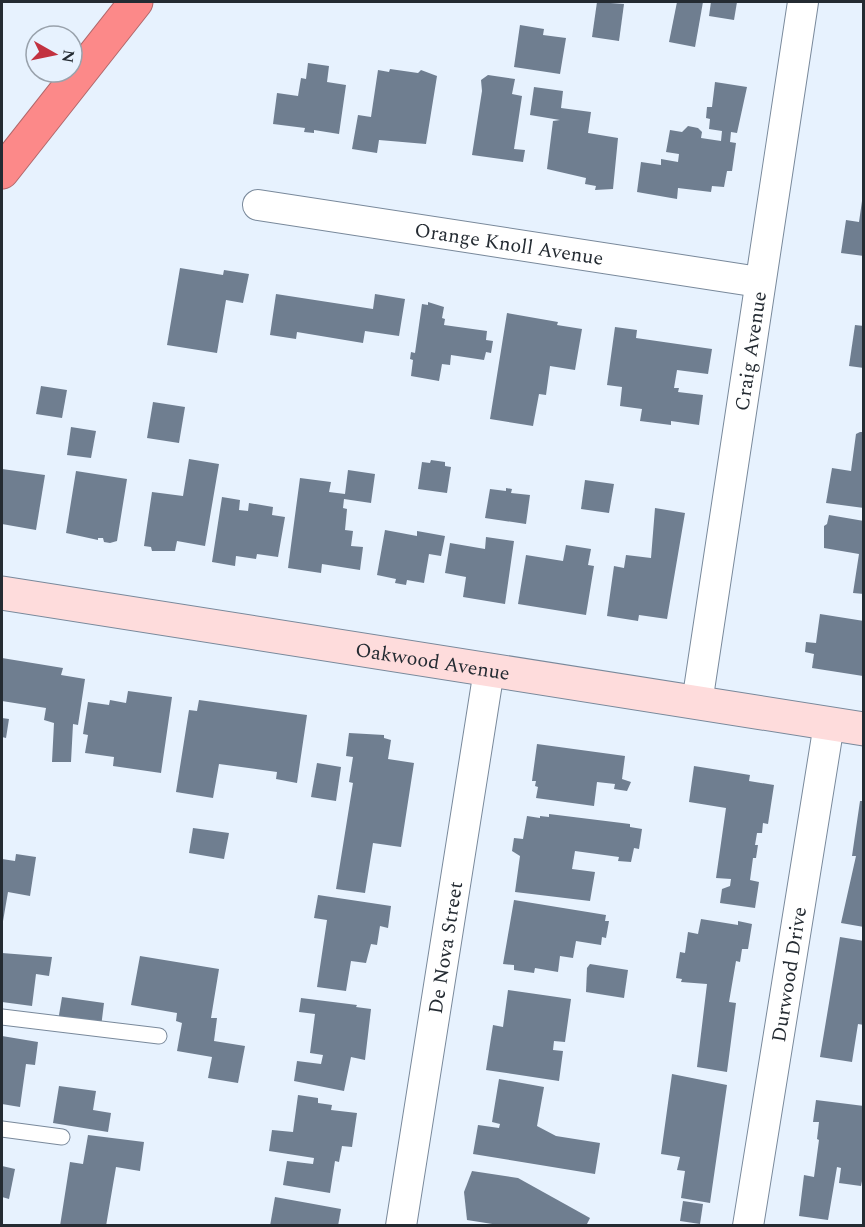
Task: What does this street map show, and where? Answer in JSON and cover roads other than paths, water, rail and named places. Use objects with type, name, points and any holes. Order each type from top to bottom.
[{"type":"highway","points":[[2,172],[136,2]]},
{"type":"street","name":"Craig Avenue","points":[[697,703],[803,2]]},
{"type":"street","name":"Orange Knoll Avenue","points":[[258,205],[759,282]]},
{"type":"street","name":"Oakwood Avenue","points":[[2,593],[864,729]]},
{"type":"street","name":"De Nova Street","points":[[401,1226],[489,670]]},
{"type":"street","name":"Durwood Drive","points":[[748,1226],[829,724]]},
{"type":"lane","points":[[2,1017],[159,1036]]},
{"type":"lane","points":[[2,1129],[62,1137]]}]
